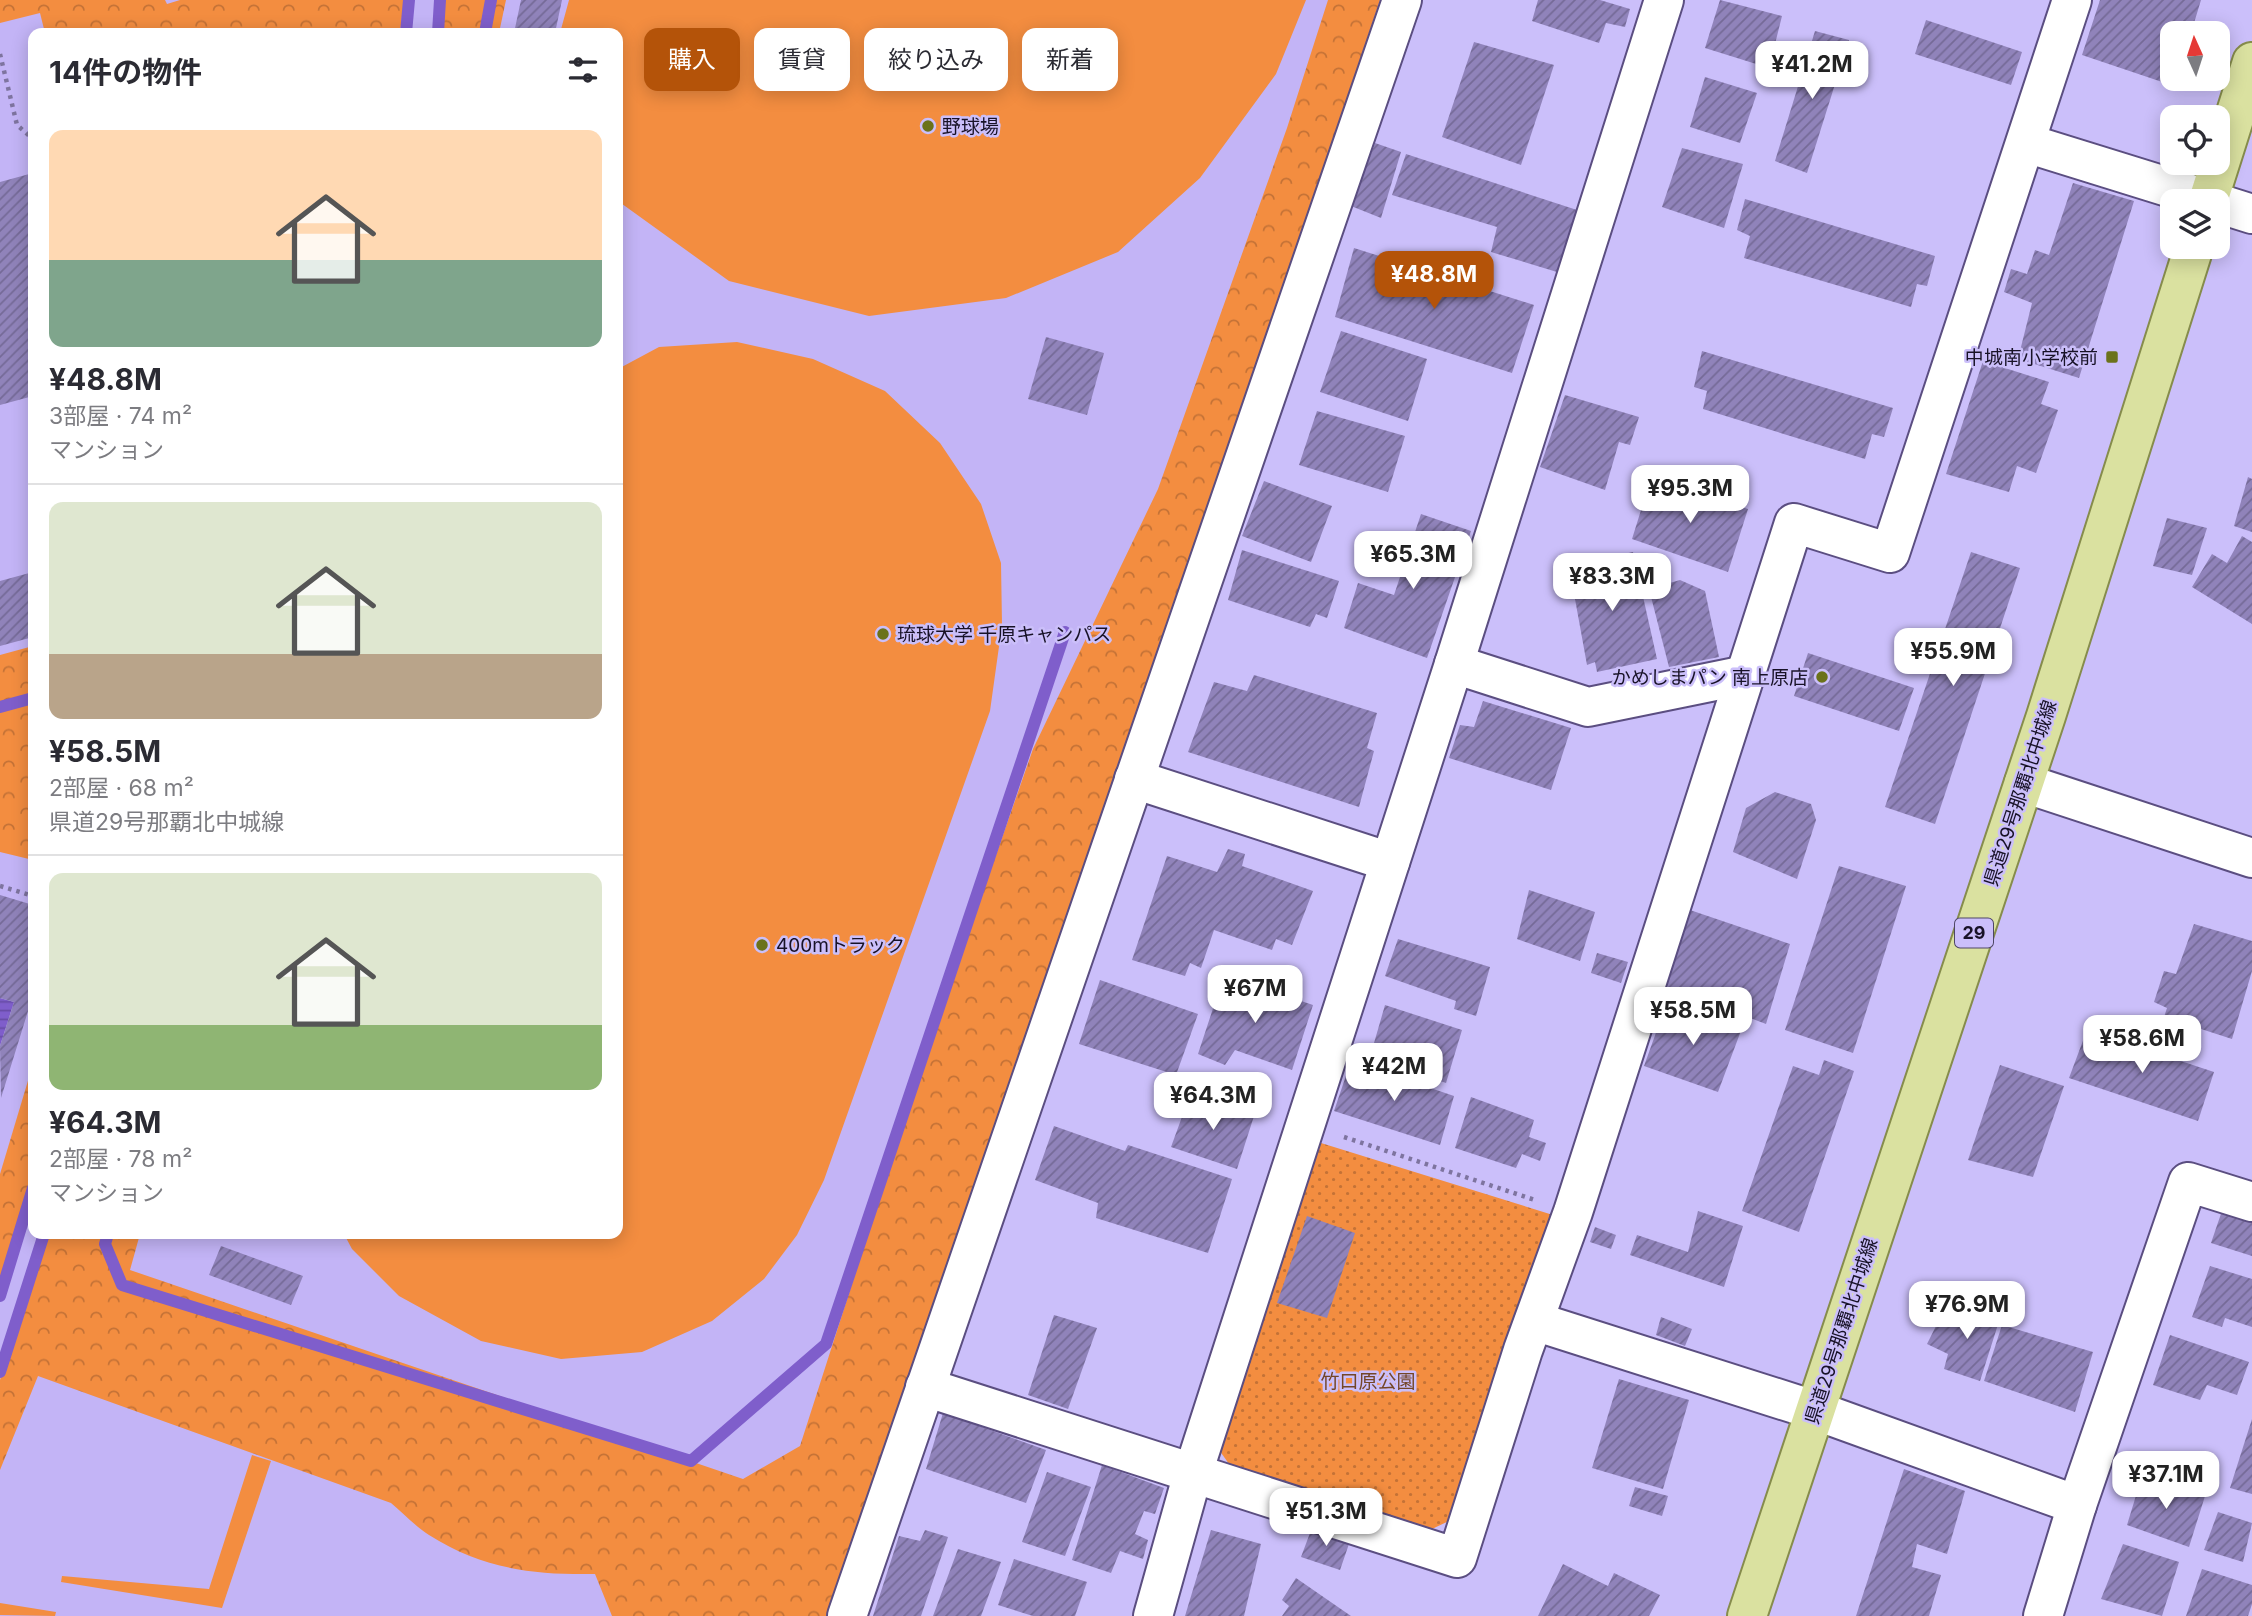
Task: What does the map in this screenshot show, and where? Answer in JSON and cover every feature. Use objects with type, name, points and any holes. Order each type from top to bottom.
[{"type":"main road","points":[[2215,189],[2252,62]]},
{"type":"main road","name":"県道29号那覇北中城線","points":[[1747,1616],[2024,783],[2189,259]]},
{"type":"street","points":[[847,1616],[1402,0]]},
{"type":"street","points":[[1153,1616],[1193,1473],[1454,664],[1664,0]]},
{"type":"street","points":[[925,1387],[1457,1558],[1534,1321],[1573,1212],[1794,523],[1890,553],[2072,0]]},
{"type":"street","points":[[2026,143],[2174,189]]},
{"type":"street","points":[[2230,207],[2252,214]]},
{"type":"street","points":[[1454,664],[1588,706],[1745,675]]},
{"type":"street","points":[[1135,779],[1390,862]]},
{"type":"street","points":[[2024,783],[2252,858]]},
{"type":"street","points":[[2043,1616],[2077,1505],[2188,1182],[2252,1202]]},
{"type":"street","points":[[1534,1321],[1814,1410],[2077,1505]]},
{"type":"path","points":[[0,54],[17,125],[28,135]]},
{"type":"path","points":[[0,886],[28,894]]},
{"type":"path","points":[[1306,1124],[1573,1212]]},
{"type":"shaded area","name":"琉球大学 千原キャンパス","points":[[0,0],[1366,0],[809,1616],[0,1616]]},
{"type":"shaded area","points":[[0,998],[14,1002],[0,1046]]},
{"type":"green space","points":[[0,0],[165,0],[167,4],[180,0],[404,0],[401,28],[44,28],[40,13],[0,23]]},
{"type":"green space","points":[[443,0],[506,0],[500,28],[441,28]]},
{"type":"green space","name":"野球場","points":[[569,0],[1306,0],[1276,74],[1200,178],[1118,252],[1006,298],[869,316],[729,281],[623,205],[623,28],[561,28]]},
{"type":"green space","points":[[1328,0],[1380,0],[1210,510],[826,1616],[612,1616],[595,1574],[509,1568],[469,1556],[429,1535],[391,1503],[38,1376],[0,1470],[0,1380],[46,1239],[139,1239],[130,1270],[743,1479],[800,1446],[918,1078],[1033,749],[1158,489],[1287,128]]},
{"type":"green space","name":"400mトラック","points":[[737,342],[813,359],[885,391],[940,443],[981,504],[1001,563],[1002,625],[990,711],[824,1180],[797,1235],[764,1279],[712,1321],[642,1352],[561,1359],[481,1341],[399,1296],[352,1249],[347,1239],[623,1239],[623,366],[659,347]]},
{"type":"green space","points":[[28,647],[28,859],[0,852],[0,655]]},
{"type":"green space","points":[[28,1081],[28,1190],[0,1282],[0,1174]]},
{"type":"green space","name":"竹口原公園","points":[[1321,1143],[1553,1215],[1451,1520],[1432,1529],[1229,1464],[1217,1447]]},
{"type":"green space","points":[[252,1455],[271,1461],[222,1608],[61,1582],[62,1576],[209,1589]]},
{"type":"green space","points":[[0,1603],[56,1612],[55,1616],[0,1615]]},
{"type":"building","points":[[521,0],[562,0],[556,28],[515,28]]},
{"type":"building","points":[[1538,0],[1600,0],[1630,9],[1625,27],[1606,23],[1599,43],[1532,21]]},
{"type":"building","points":[[1720,0],[1782,16],[1769,68],[1705,48]]},
{"type":"building","points":[[2100,0],[2201,0],[2195,21],[2160,21],[2160,81],[2082,55]]},
{"type":"building","points":[[1926,20],[2022,52],[2011,85],[1915,54]]},
{"type":"building","points":[[1815,31],[1849,40],[1807,173],[1775,161]]},
{"type":"building","points":[[1474,42],[1554,65],[1521,165],[1442,137]]},
{"type":"building","points":[[1705,77],[1757,93],[1740,143],[1690,127]]},
{"type":"building","points":[[1375,143],[1401,152],[1381,218],[1351,206]]},
{"type":"building","points":[[1682,148],[1743,164],[1724,228],[1662,207]]},
{"type":"building","points":[[1406,154],[1577,210],[1557,272],[1491,252],[1497,227],[1392,195]]},
{"type":"building","points":[[28,174],[28,397],[0,405],[0,182]]},
{"type":"building","points":[[2073,183],[2134,201],[2079,378],[2018,359],[2032,303],[2004,292],[2011,269],[2027,274],[2035,250],[2049,255]]},
{"type":"building","points":[[1745,199],[1935,256],[1927,286],[1917,284],[1911,307],[1744,258],[1750,236],[1737,230]]},
{"type":"building","points":[[1354,248],[1534,305],[1512,373],[1335,317]]},
{"type":"building","points":[[1341,331],[1427,359],[1408,421],[1320,392]]},
{"type":"building","points":[[1046,337],[1104,353],[1087,415],[1028,399]]},
{"type":"building","points":[[1702,351],[1893,408],[1884,437],[1872,434],[1865,459],[1703,409],[1707,391],[1694,387]]},
{"type":"building","points":[[1983,361],[2049,382],[2041,404],[2058,410],[2036,473],[2017,466],[2009,492],[1946,474]]},
{"type":"building","points":[[1565,395],[1639,417],[1630,445],[1619,442],[1605,490],[1540,467]]},
{"type":"building","points":[[1317,411],[1405,436],[1388,492],[1299,465]]},
{"type":"building","points":[[2248,477],[2252,479],[2252,532],[2234,526]]},
{"type":"building","points":[[1651,478],[1748,509],[1728,572],[1632,539]]},
{"type":"building","points":[[1264,481],[1332,506],[1311,562],[1242,536]]},
{"type":"building","points":[[1421,514],[1471,531],[1427,658],[1344,628],[1358,583],[1394,595]]},
{"type":"building","points":[[2167,518],[2207,528],[2192,575],[2153,566]]},
{"type":"building","points":[[2242,536],[2252,542],[2252,624],[2192,587],[2212,554],[2227,563]]},
{"type":"building","points":[[1242,550],[1339,581],[1327,618],[1316,614],[1310,627],[1228,600]]},
{"type":"building","points":[[1633,552],[1657,659],[1597,672],[1595,662],[1587,665],[1569,566]]},
{"type":"building","points":[[1971,552],[2020,568],[1935,824],[1885,807]]},
{"type":"building","points":[[28,573],[28,638],[0,646],[0,581]]},
{"type":"building","points":[[1680,580],[1705,591],[1719,657],[1669,667],[1649,589]]},
{"type":"building","points":[[1808,653],[1914,688],[1899,731],[1794,696]]},
{"type":"building","points":[[1254,675],[1377,713],[1367,748],[1374,751],[1359,807],[1188,752],[1214,682],[1247,691]]},
{"type":"building","points":[[1483,701],[1571,728],[1551,790],[1449,758],[1460,725],[1474,727]]},
{"type":"building","points":[[1775,792],[1811,804],[1816,820],[1797,879],[1733,852],[1746,808]]},
{"type":"building","points":[[1228,849],[1245,854],[1242,866],[1313,891],[1292,945],[1276,939],[1272,950],[1214,930],[1201,968],[1190,963],[1185,976],[1132,960],[1167,856],[1217,872]]},
{"type":"building","points":[[1839,866],[1906,886],[1853,1053],[1785,1030]]},
{"type":"building","points":[[1529,890],[1595,912],[1580,961],[1517,939]]},
{"type":"building","points":[[0,895],[28,903],[28,1011],[1,1098],[0,1046],[14,1002],[0,998]]},
{"type":"building","points":[[1687,909],[1790,944],[1766,1024],[1663,985]]},
{"type":"building","points":[[2194,924],[2252,941],[2252,971],[2232,1039],[2164,1017],[2167,1008],[2154,1002],[2164,971],[2176,974]]},
{"type":"building","points":[[1398,939],[1490,967],[1476,1016],[1454,1009],[1456,1001],[1385,976]]},
{"type":"building","points":[[1597,953],[1628,962],[1621,983],[1591,973]]},
{"type":"building","points":[[1224,975],[1313,1005],[1292,1070],[1235,1050],[1225,1065],[1198,1054]]},
{"type":"building","points":[[1100,980],[1198,1014],[1176,1075],[1079,1044]]},
{"type":"building","points":[[1667,1002],[1742,1028],[1718,1092],[1644,1066]]},
{"type":"building","points":[[1385,1005],[1462,1030],[1446,1083],[1370,1057]]},
{"type":"building","points":[[2087,1030],[2214,1072],[2198,1121],[2069,1078]]},
{"type":"building","points":[[1824,1060],[1854,1071],[1799,1232],[1742,1211],[1793,1066],[1819,1075]]},
{"type":"building","points":[[1351,1061],[1454,1096],[1440,1145],[1334,1111]]},
{"type":"building","points":[[2000,1065],[2064,1086],[2033,1177],[1968,1160]]},
{"type":"building","points":[[1190,1095],[1254,1116],[1237,1169],[1171,1147]]},
{"type":"building","points":[[1471,1097],[1534,1120],[1529,1137],[1546,1143],[1540,1161],[1522,1154],[1516,1168],[1455,1148]]},
{"type":"building","points":[[1054,1126],[1125,1151],[1128,1145],[1232,1179],[1208,1253],[1096,1218],[1098,1203],[1035,1180]]},
{"type":"building","points":[[2225,1202],[2252,1211],[2252,1256],[2211,1243]]},
{"type":"building","points":[[1698,1211],[1743,1226],[1724,1287],[1630,1255],[1637,1235],[1688,1252]]},
{"type":"building","points":[[1307,1216],[1355,1233],[1327,1318],[1277,1303]]},
{"type":"building","points":[[1595,1227],[1616,1235],[1611,1249],[1590,1242]]},
{"type":"building","points":[[221,1246],[303,1276],[291,1305],[209,1275]]},
{"type":"building","points":[[2210,1266],[2252,1279],[2252,1327],[2225,1318],[2222,1327],[2192,1317]]},
{"type":"building","points":[[1965,1304],[2001,1315],[1980,1381],[1944,1369],[1948,1354],[1927,1344],[1939,1320],[1959,1325]]},
{"type":"building","points":[[1054,1315],[1097,1328],[1068,1409],[1028,1395]]},
{"type":"building","points":[[1661,1317],[1692,1329],[1685,1346],[1656,1335]]},
{"type":"building","points":[[2002,1325],[2093,1352],[2075,1412],[1984,1381]]},
{"type":"building","points":[[2170,1335],[2249,1362],[2237,1395],[2207,1385],[2200,1400],[2153,1385]]},
{"type":"building","points":[[1619,1379],[1689,1400],[1663,1489],[1592,1468]]},
{"type":"building","points":[[943,1413],[1046,1450],[1026,1503],[926,1469]]},
{"type":"building","points":[[2252,1419],[2252,1494],[2230,1488]]},
{"type":"building","points":[[1102,1465],[1164,1488],[1155,1514],[1144,1511],[1135,1534],[1148,1540],[1143,1559],[1120,1551],[1111,1573],[1072,1560]]},
{"type":"building","points":[[1904,1469],[1965,1491],[1947,1554],[1917,1544],[1912,1567],[1941,1575],[1929,1616],[1856,1616]]},
{"type":"building","points":[[1047,1472],[1091,1487],[1065,1556],[1022,1542]]},
{"type":"building","points":[[2142,1476],[2205,1496],[2189,1547],[2127,1525]]},
{"type":"building","points":[[1635,1487],[1668,1496],[1662,1516],[1629,1506]]},
{"type":"building","points":[[2218,1512],[2252,1523],[2243,1562],[2204,1550]]},
{"type":"building","points":[[1313,1525],[1351,1538],[1340,1570],[1301,1557]]},
{"type":"building","points":[[925,1530],[948,1537],[921,1616],[873,1616],[899,1536],[920,1541]]},
{"type":"building","points":[[1211,1530],[1261,1544],[1244,1616],[1185,1616]]},
{"type":"building","points":[[2123,1544],[2179,1562],[2162,1616],[2101,1599]]},
{"type":"building","points":[[958,1549],[1001,1562],[981,1616],[933,1616]]},
{"type":"building","points":[[1014,1559],[1087,1582],[1075,1616],[1033,1616],[998,1605]]},
{"type":"building","points":[[1563,1564],[1608,1586],[1614,1573],[1660,1595],[1649,1616],[1538,1616]]},
{"type":"building","points":[[2202,1569],[2252,1585],[2252,1604],[2248,1616],[2186,1616]]},
{"type":"building","points":[[1296,1578],[1351,1616],[1282,1616],[1289,1606],[1282,1600]]},
{"type":"waterway","points":[[406,28],[409,0]]},
{"type":"waterway","points":[[438,28],[440,0]]},
{"type":"waterway","points":[[486,28],[491,0]]},
{"type":"waterway","points":[[106,1239],[105,1244],[122,1285],[691,1461],[826,1344],[1065,632]]},
{"type":"waterway","points":[[0,707],[28,699]]},
{"type":"waterway","points":[[0,1296],[28,1204]]},
{"type":"waterway","points":[[0,1372],[42,1239]]},
{"type":"place","name":"野球場","points":[[928,126]]},
{"type":"place","name":"中城南小学校前","points":[[2112,357]]},
{"type":"place","name":"琉球大学 千原キャンパス","points":[[883,634]]},
{"type":"place","name":"かめしまパン 南上原店","points":[[1822,677]]},
{"type":"place","name":"400mトラック","points":[[762,945]]}]
